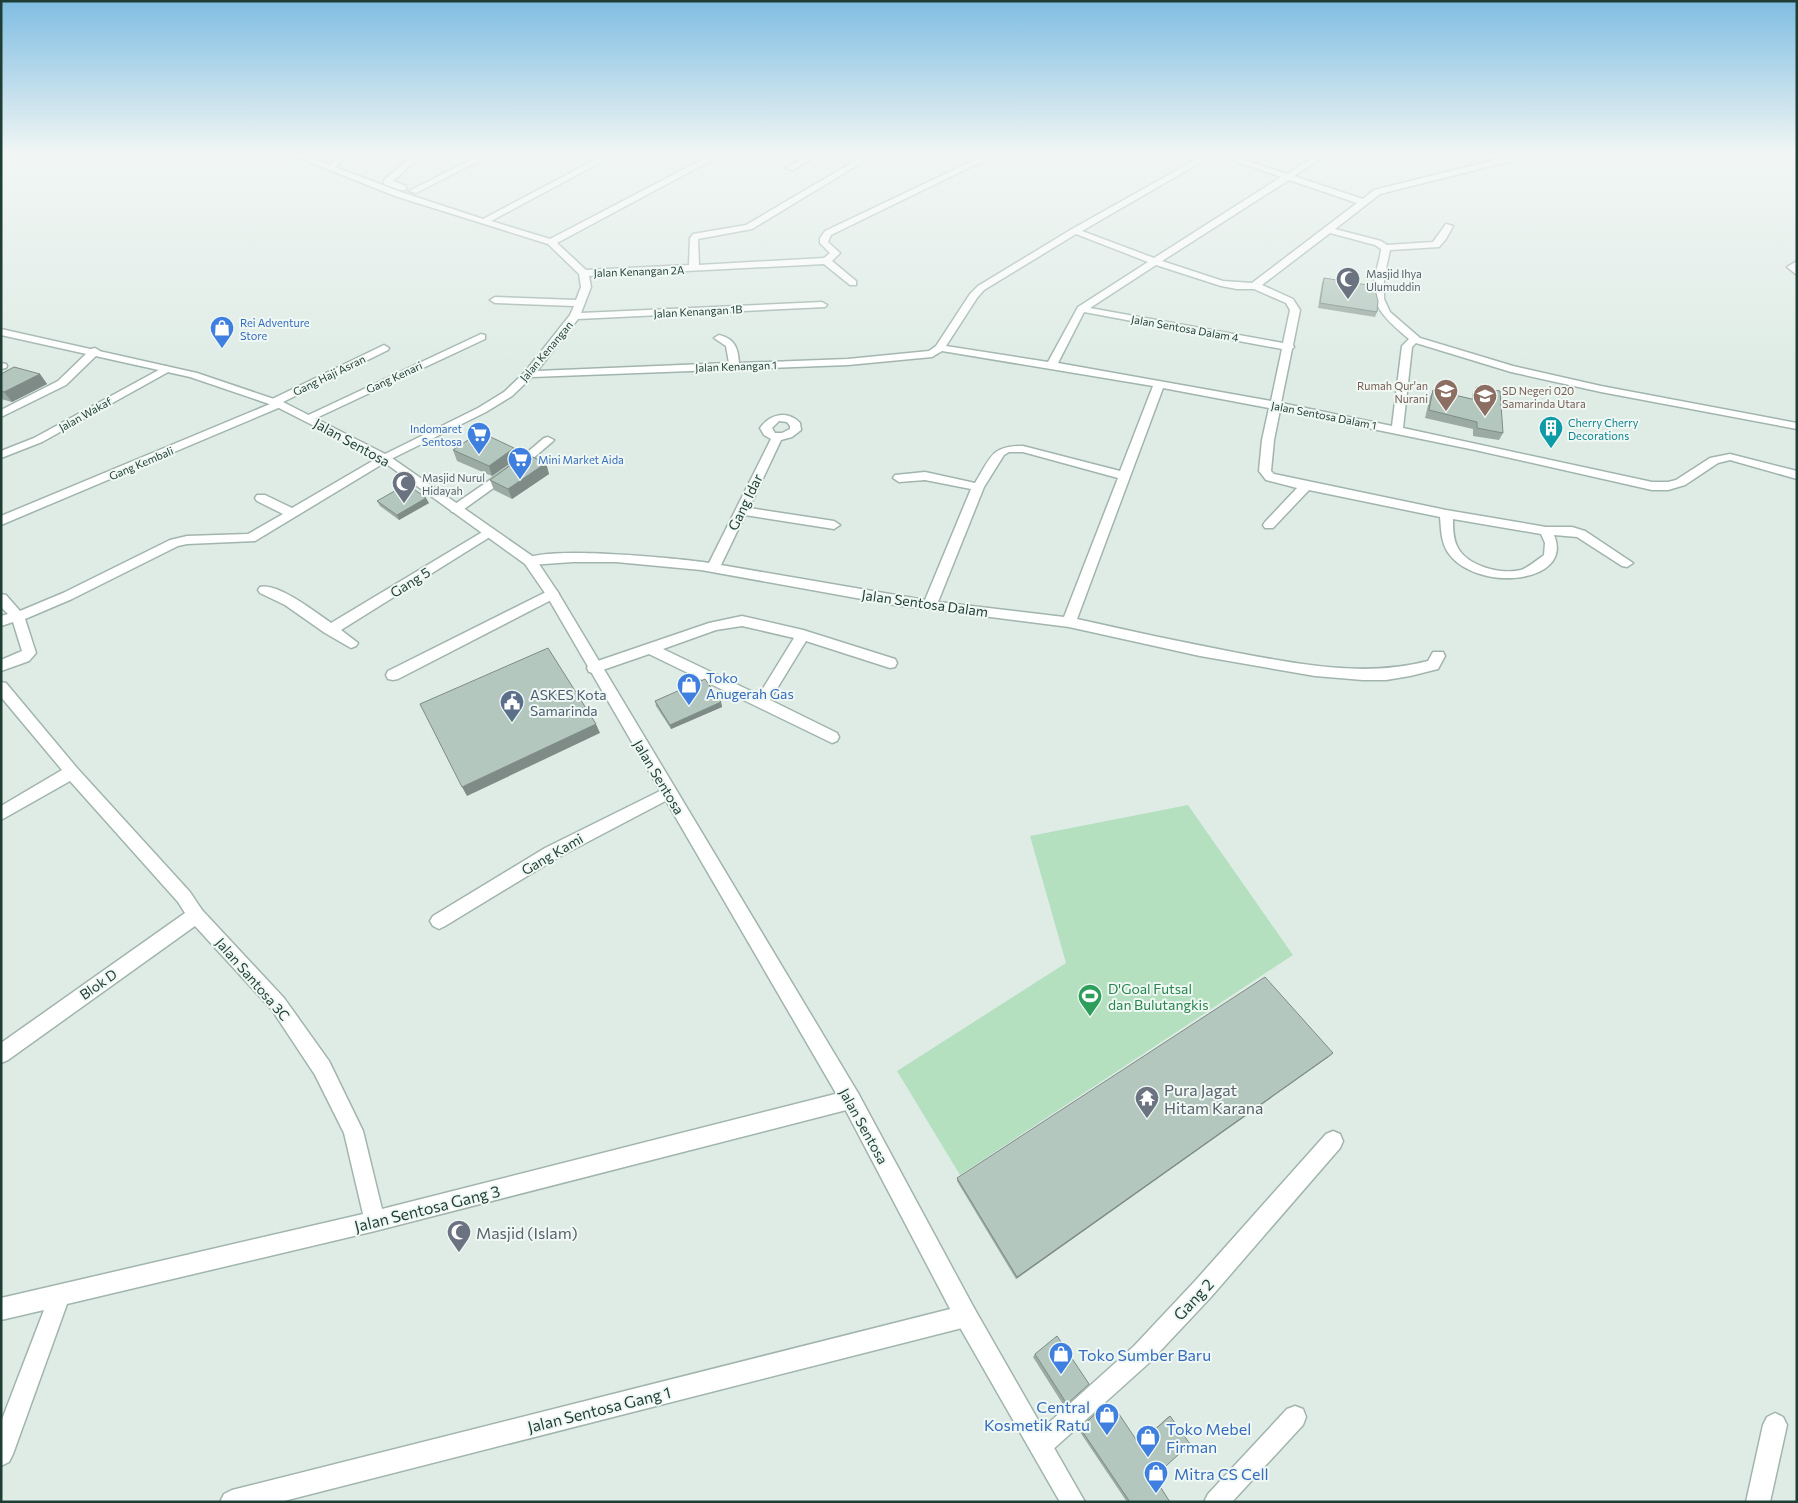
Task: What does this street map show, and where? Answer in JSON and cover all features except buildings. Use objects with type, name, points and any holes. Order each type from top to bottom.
[{"type":"street","points":[[494,225],[551,242],[584,273]]},
{"type":"street","points":[[551,242],[583,225]]},
{"type":"street","name":"Jalan Kenangan 2A","points":[[694,269],[694,238],[696,236],[752,225]]},
{"type":"street","points":[[844,225],[828,233],[824,238],[824,243],[835,253],[826,261],[853,282]]},
{"type":"street","points":[[940,348],[973,296],[981,288],[1085,225]]},
{"type":"street","points":[[1052,364],[1081,309],[1213,225]]},
{"type":"street","points":[[1075,231],[1154,262],[1243,288],[1255,286],[1335,225]]},
{"type":"street","points":[[1329,230],[1378,243],[1385,248],[1436,245],[1442,239],[1449,226]]},
{"type":"street","points":[[1385,248],[1386,253],[1378,280],[1378,302],[1390,317],[1416,340],[1511,369],[1601,389],[1797,426]]},
{"type":"street","name":"Jalan Kenangan 2A","points":[[584,273],[826,261]]},
{"type":"street","points":[[1797,264],[1792,267],[1797,272]]},
{"type":"street","name":"Jalan Kenangan","points":[[1,621],[18,617],[45,606],[174,543],[187,540],[251,538],[385,458],[482,410],[508,394],[529,374],[575,316],[586,287],[584,273]]},
{"type":"street","points":[[1255,286],[1290,301],[1294,306],[1289,347],[1268,440],[1265,471],[1270,477],[1446,514],[1546,531],[1572,531],[1581,534],[1627,563]]},
{"type":"street","points":[[495,300],[580,303]]},
{"type":"street","name":"Jalan Kenangan 1B","points":[[575,316],[822,305]]},
{"type":"street","name":"Jalan Sentosa Dalam 4","points":[[1081,309],[1289,347]]},
{"type":"street","name":"Jalan Sentosa","points":[[1,332],[94,351],[193,375],[277,403],[385,458],[530,561],[552,594],[851,1100],[966,1316],[1073,1502]]},
{"type":"street","name":"Gang Kenari","points":[[308,418],[481,337]]},
{"type":"street","points":[[718,338],[729,342],[733,348],[734,367]]},
{"type":"street","points":[[1397,429],[1407,346],[1416,340]]},
{"type":"street","name":"Gang Haji Asran","points":[[277,403],[384,348]]},
{"type":"street","name":"Jalan Sentosa Dalam 1","points":[[940,348],[1052,364],[1397,429],[1652,486],[1671,486],[1692,476],[1706,464],[1722,456],[1797,475]]},
{"type":"street","name":"Jalan Kenangan 1","points":[[529,374],[848,362],[932,354],[940,348]]},
{"type":"street","points":[[1,414],[62,383],[94,351]]},
{"type":"street","name":"Jalan Wakaf","points":[[1,455],[38,440],[166,369]]},
{"type":"street","points":[[1069,622],[1159,384]]},
{"type":"street","name":"Gang Kembali","points":[[1,521],[277,403]]},
{"type":"street","name":"Gang Idar","points":[[714,566],[777,437]]},
{"type":"street","points":[[456,509],[520,464],[548,440]]},
{"type":"street","points":[[930,604],[978,487],[1000,453],[1007,449],[1023,449],[1125,476]]},
{"type":"street","points":[[899,478],[925,476],[978,487]]},
{"type":"street","points":[[1269,525],[1306,486]]},
{"type":"street","points":[[261,498],[293,514]]},
{"type":"street","points":[[741,511],[834,525]]},
{"type":"street","points":[[1446,514],[1451,548],[1462,560],[1473,567],[1497,574],[1520,574],[1536,568],[1550,556],[1551,543],[1546,531]]},
{"type":"street","name":"Gang 5","points":[[330,630],[489,532]]},
{"type":"street","name":"Jalan Sentosa Dalam","points":[[530,561],[569,557],[668,561],[714,566],[872,596],[1069,622],[1165,644],[1348,675],[1373,677],[1417,670],[1432,665],[1438,656]]},
{"type":"street","points":[[265,590],[290,602],[351,643]]},
{"type":"street","points":[[393,675],[552,594]]},
{"type":"street","points":[[1,598],[18,617],[29,653],[24,657],[1,666]]},
{"type":"street","points":[[594,668],[714,626],[742,621],[803,635],[890,663]]},
{"type":"street","points":[[761,703],[803,635]]},
{"type":"street","points":[[651,649],[832,737]]},
{"type":"street","name":"Jalan Santosa 3C","points":[[1,687],[72,772],[184,897],[196,915],[278,1004],[322,1068],[353,1131],[375,1221]]},
{"type":"street","points":[[1,814],[72,772]]},
{"type":"street","name":"Gang Kami","points":[[439,921],[551,854],[668,793]]},
{"type":"street","name":"Blok D","points":[[1,1054],[196,915]]},
{"type":"street","name":"Jalan Sentosa Gang 3","points":[[1,1309],[375,1221],[851,1100]]},
{"type":"street","name":"Gang 2","points":[[1041,1445],[1142,1354],[1203,1289],[1333,1141]]},
{"type":"street","points":[[1,1454],[60,1295]]},
{"type":"street","name":"Jalan Sentosa Gang 1","points":[[232,1502],[966,1316]]},
{"type":"street","points":[[1216,1502],[1295,1417]]},
{"type":"street","points":[[1758,1502],[1775,1425]]},
{"type":"green space","name":"D'Goal Futsal dan Bulutangkis","points":[[1188,805],[1293,955],[960,1175],[897,1071],[1066,963],[1030,836]]},
{"type":"place","name":"Masjid Ihya Ulumuddin","points":[[1348,300]]},
{"type":"place","name":"Rei Adventure Store","points":[[222,349]]},
{"type":"place","name":"Rumah Qur'an Nurani","points":[[1446,412]]},
{"type":"place","name":"SD Negeri 020 Samarinda Utara","points":[[1485,417]]},
{"type":"place","name":"Cherry Cherry Decorations","points":[[1551,449]]},
{"type":"place","name":"Indomaret Sentosa","points":[[479,455]]},
{"type":"place","name":"Mini Market Aida","points":[[520,480]]},
{"type":"place","name":"Masjid Nurul Hidayah","points":[[404,504]]},
{"type":"place","name":"Toko Anugerah Gas","points":[[689,706]]},
{"type":"place","name":"ASKES Kota Samarinda","points":[[512,723]]},
{"type":"place","name":"D'Goal Futsal dan Bulutangkis","points":[[1090,1017]]},
{"type":"place","name":"Pura Jagat Hitam Karana","points":[[1147,1119]]},
{"type":"place","name":"Masjid (Islam)","points":[[459,1253]]},
{"type":"place","name":"Toko Sumber Baru","points":[[1061,1375]]},
{"type":"place","name":"Central Kosmetik Ratu","points":[[1107,1436]]},
{"type":"place","name":"Toko Mebel Firman","points":[[1148,1458]]},
{"type":"place","name":"Mitra CS Cell","points":[[1156,1494]]}]
